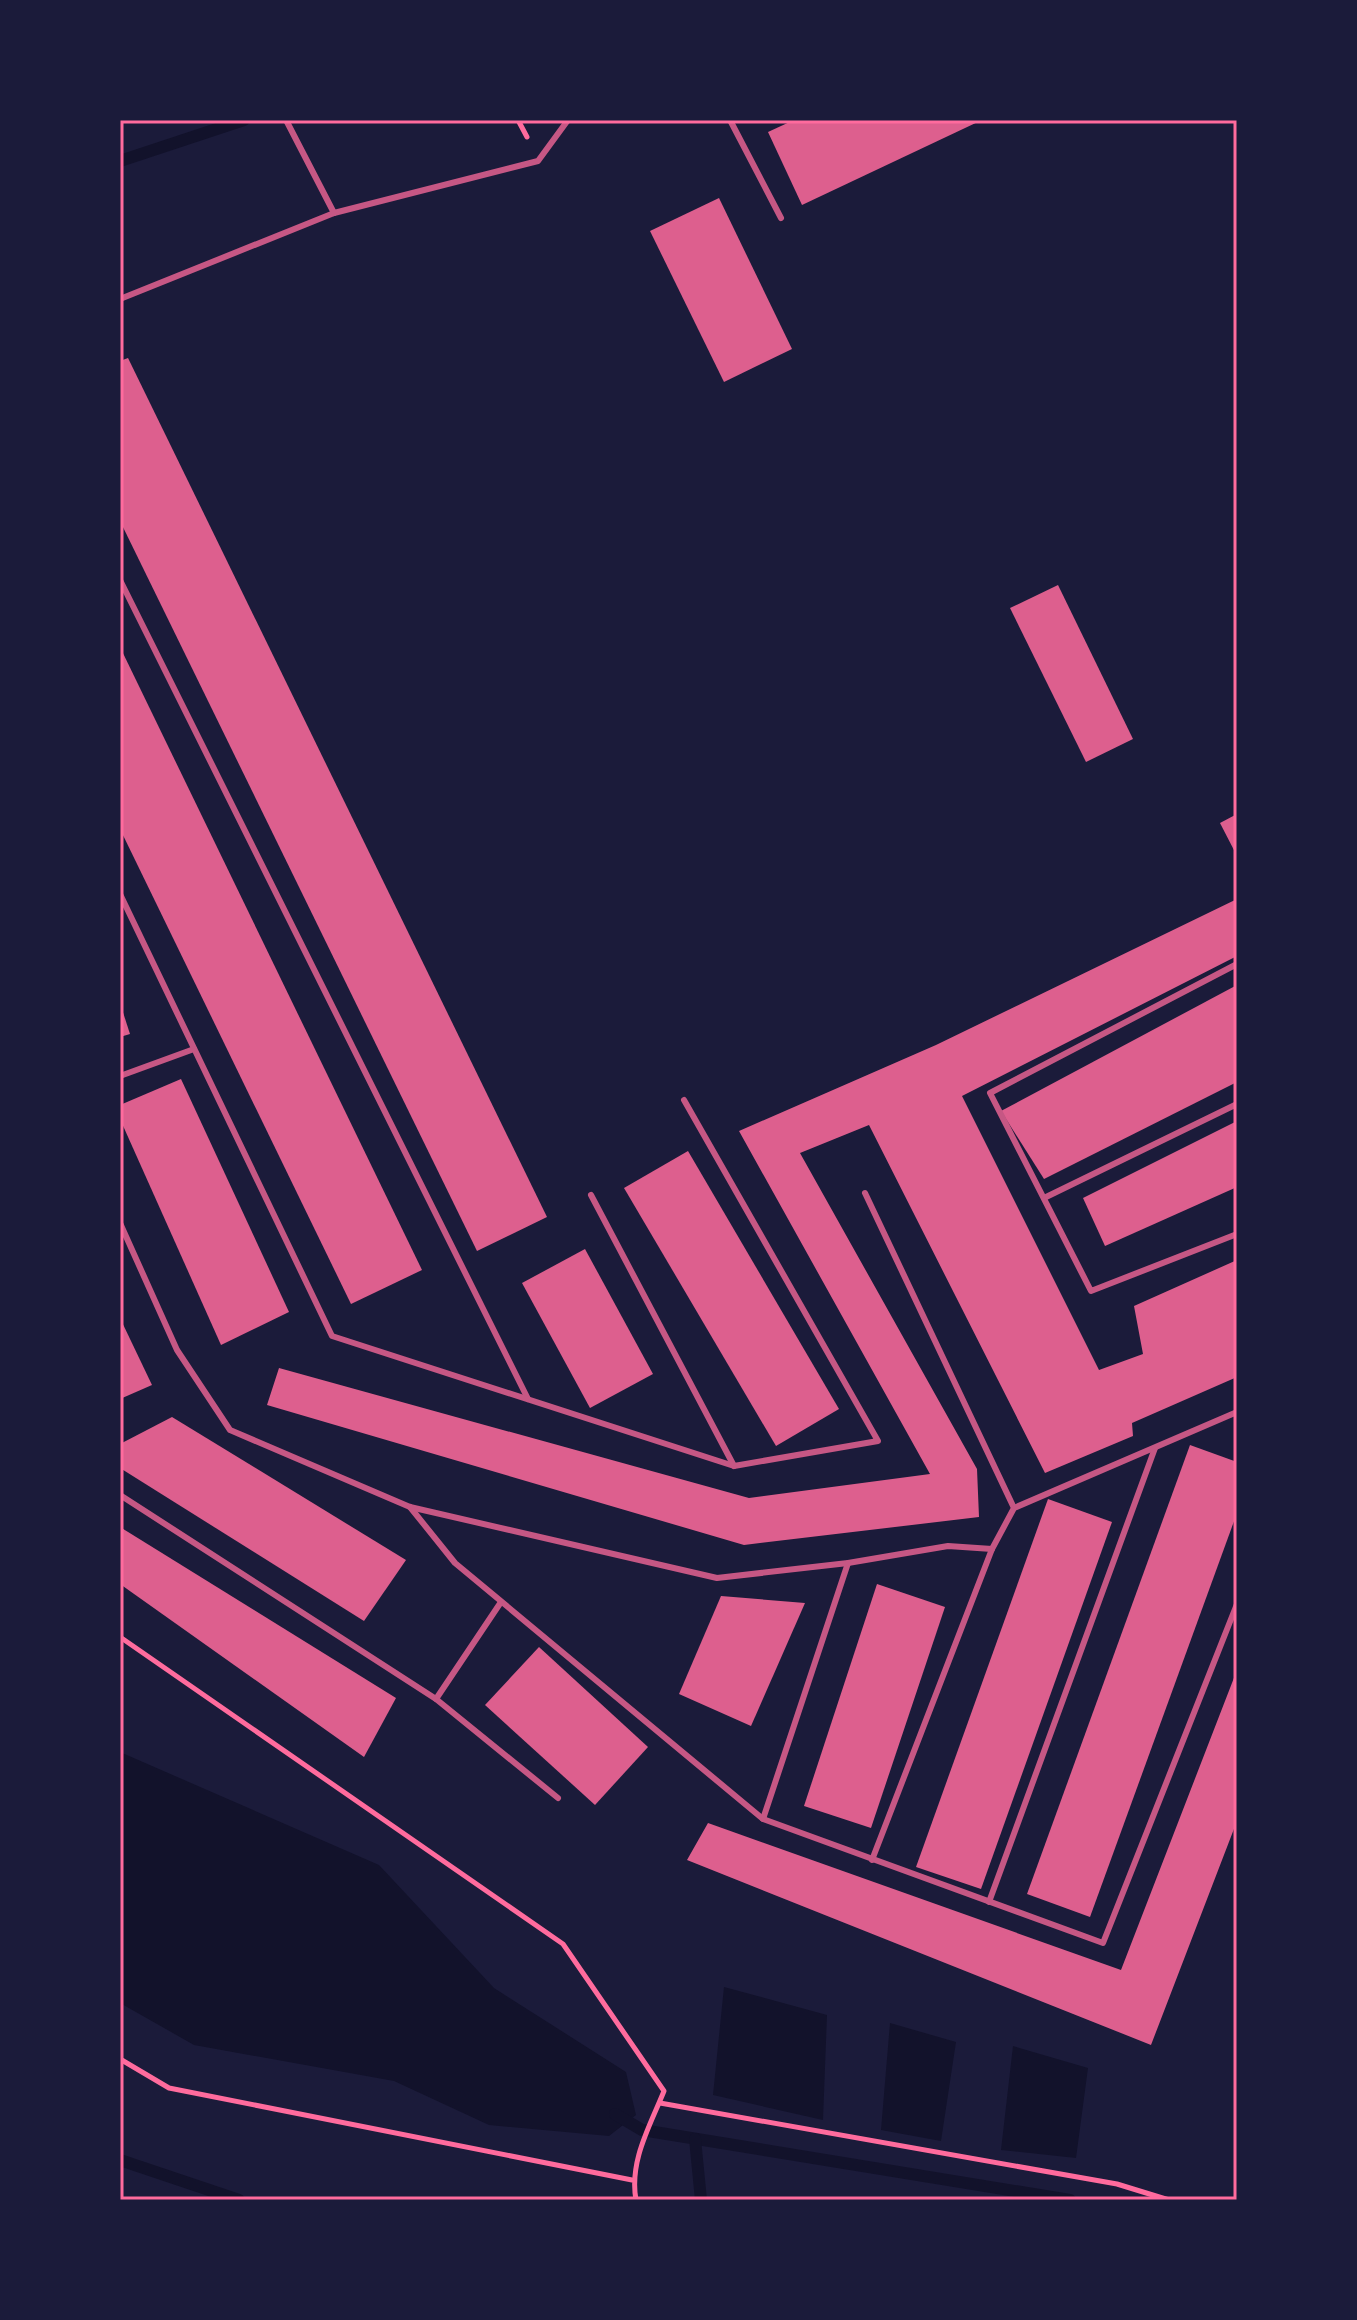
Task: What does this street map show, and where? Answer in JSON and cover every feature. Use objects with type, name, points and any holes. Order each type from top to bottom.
[{"type":"lane","points":[[286,120],[334,213]]},
{"type":"lane","points":[[120,299],[334,213],[538,161],[568,120]]},
{"type":"lane","points":[[730,120],[781,218]]},
{"type":"lane","points":[[120,580],[528,1399]]},
{"type":"lane","points":[[120,894],[332,1336],[734,1466],[878,1441],[684,1100]]},
{"type":"lane","points":[[1237,964],[990,1093],[1091,1291],[1237,1234]]},
{"type":"lane","points":[[120,1076],[194,1049]]},
{"type":"lane","points":[[1044,1198],[1237,1104]]},
{"type":"lane","points":[[865,1193],[1014,1508]]},
{"type":"lane","points":[[591,1195],[734,1466]]},
{"type":"lane","points":[[120,1223],[177,1350],[230,1430],[410,1507],[717,1578],[848,1563],[948,1546],[992,1549]]},
{"type":"lane","points":[[872,1860],[992,1549],[1014,1508],[1237,1412]]},
{"type":"lane","points":[[989,1902],[1155,1448]]},
{"type":"lane","points":[[120,1495],[436,1699],[558,1798]]},
{"type":"lane","points":[[410,1507],[455,1563],[763,1819],[1103,1943],[1237,1604]]},
{"type":"lane","points":[[763,1819],[848,1563]]},
{"type":"lane","points":[[436,1699],[501,1602]]},
{"type":"path","points":[[120,1637],[563,1944],[664,2091],[637,2157],[632,2180],[636,2200]]},
{"type":"path","points":[[120,2059],[169,2088],[632,2180]]},
{"type":"path","points":[[660,2103],[1117,2184],[1169,2200]]},
{"type":"shaded area","points":[[120,1752],[379,1865],[494,1988],[626,2072],[636,2115],[609,2136],[489,2125],[394,2081],[194,2045],[120,2003]]},
{"type":"shaded area","points":[[724,1987],[827,2015],[823,2120],[713,2095]]},
{"type":"shaded area","points":[[890,2023],[956,2042],[941,2141],[881,2130]]},
{"type":"shaded area","points":[[1013,2046],[1088,2068],[1076,2158],[1001,2150]]},
{"type":"building","points":[[794,120],[982,120],[802,205],[768,132]]},
{"type":"building","points":[[719,198],[792,349],[724,382],[650,231]]},
{"type":"building","points":[[128,358],[547,1217],[477,1251],[120,521],[120,361]]},
{"type":"building","points":[[1058,585],[1133,739],[1086,762],[1010,608]]},
{"type":"building","points":[[120,647],[422,1270],[351,1304],[120,829]]},
{"type":"building","points":[[1237,814],[1237,856],[1220,823]]},
{"type":"building","points":[[1237,899],[1237,956],[962,1096],[1099,1370],[1143,1354],[1134,1306],[1237,1260],[1237,1377],[1132,1423],[1133,1436],[1045,1473],[869,1125],[800,1153],[977,1469],[979,1517],[744,1545],[267,1405],[279,1368],[749,1498],[930,1474],[739,1131],[936,1045]]},
{"type":"building","points":[[1237,985],[1237,1082],[1044,1179],[1001,1111]]},
{"type":"building","points":[[120,1003],[130,1034],[120,1037]]},
{"type":"building","points":[[181,1079],[289,1312],[221,1345],[120,1119],[120,1105]]},
{"type":"building","points":[[1237,1121],[1237,1187],[1105,1246],[1083,1198]]},
{"type":"building","points":[[688,1151],[839,1409],[776,1446],[624,1188]]},
{"type":"building","points":[[585,1249],[653,1374],[590,1408],[522,1283]]},
{"type":"building","points":[[120,1318],[152,1385],[120,1399]]},
{"type":"building","points":[[172,1417],[406,1560],[364,1621],[120,1468],[120,1444]]},
{"type":"building","points":[[1190,1445],[1237,1462],[1237,1513],[1090,1917],[1027,1894]]},
{"type":"building","points":[[1048,1499],[1112,1522],[981,1889],[916,1867]]},
{"type":"building","points":[[120,1527],[396,1698],[364,1757],[120,1584]]},
{"type":"building","points":[[877,1584],[945,1607],[871,1828],[804,1806]]},
{"type":"building","points":[[721,1596],[805,1603],[751,1726],[679,1694]]},
{"type":"building","points":[[539,1647],[648,1747],[595,1805],[485,1705]]},
{"type":"building","points":[[1237,1670],[1237,1821],[1151,2045],[687,1860],[708,1823],[1121,1970]]},
{"type":"waterway","points":[[120,161],[244,120]]},
{"type":"waterway","points":[[615,2114],[642,2130],[1070,2200]]},
{"type":"waterway","points":[[695,2139],[701,2200]]},
{"type":"waterway","points":[[120,2160],[239,2200]]}]
